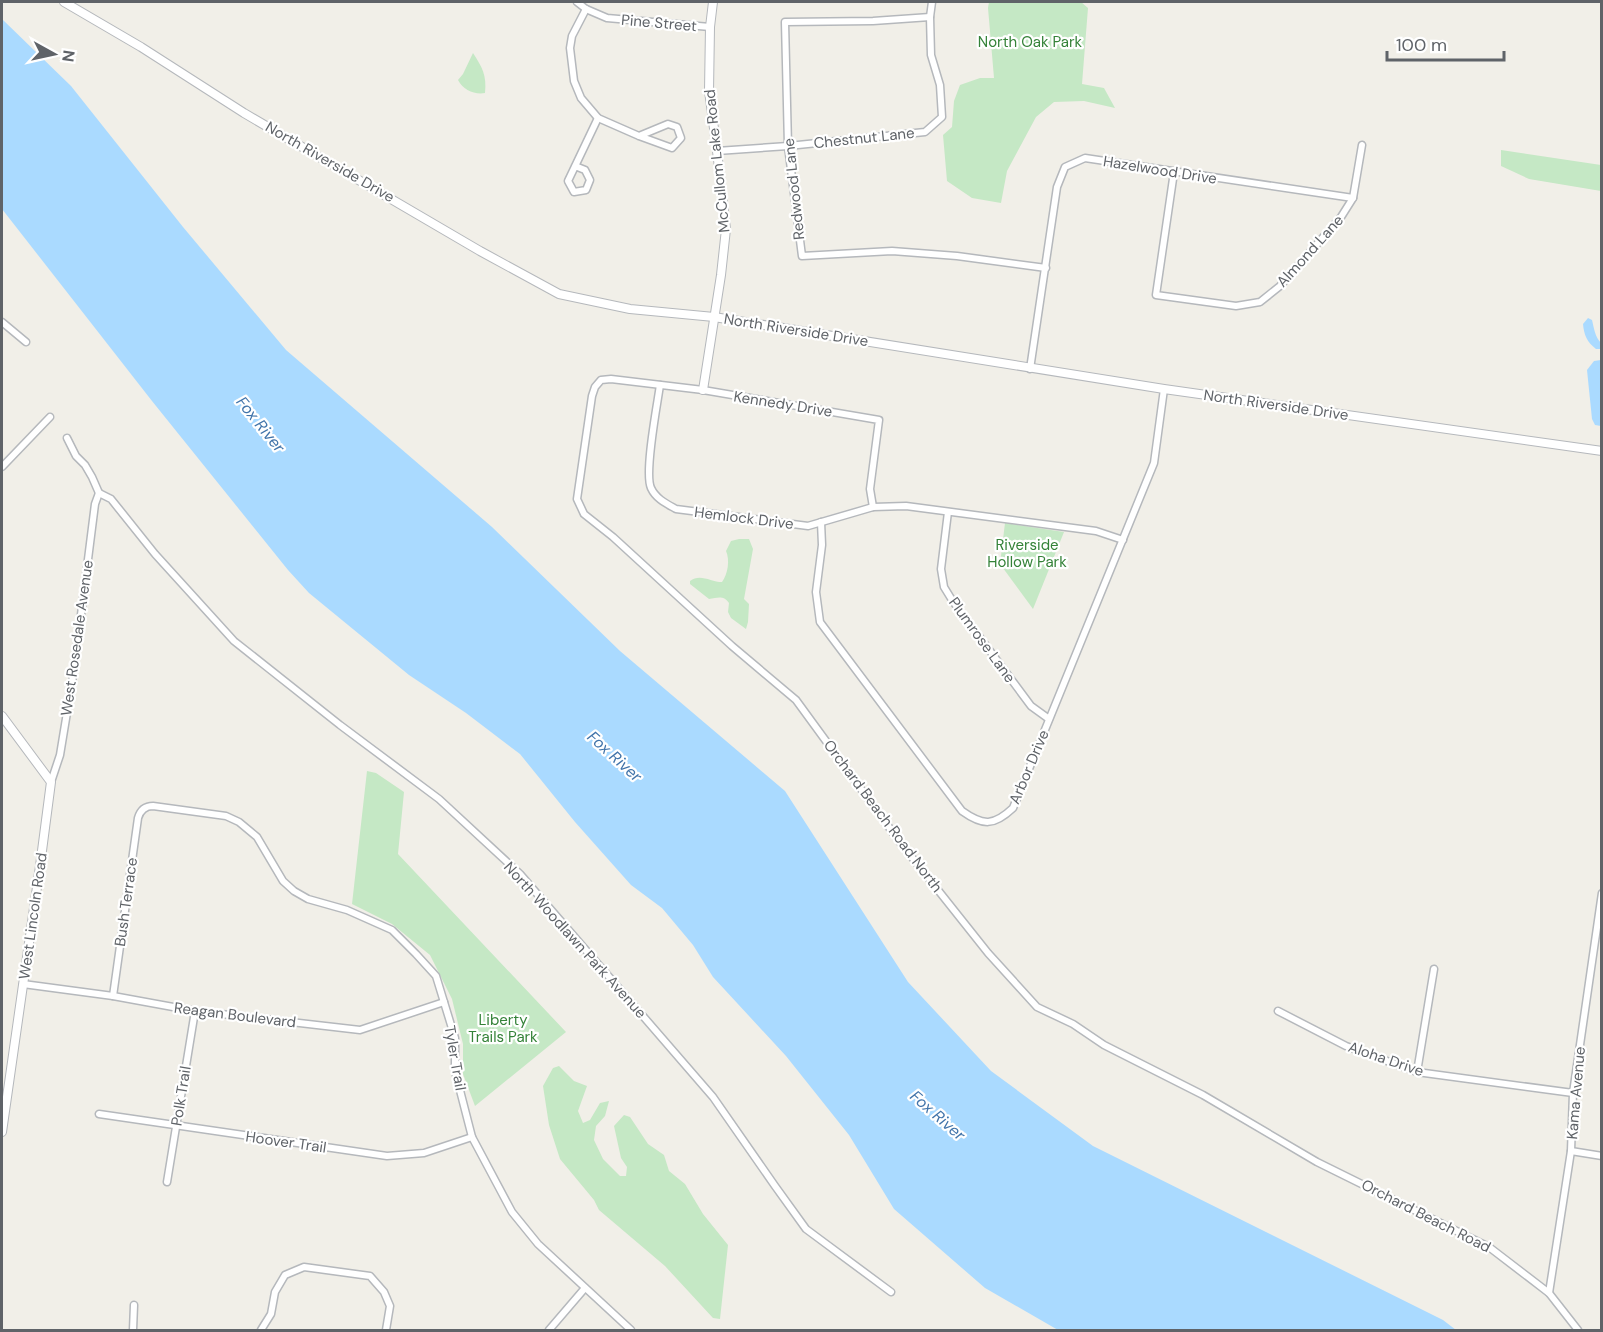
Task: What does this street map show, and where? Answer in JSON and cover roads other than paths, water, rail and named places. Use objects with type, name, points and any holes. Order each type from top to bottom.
[{"type":"street","name":"North Riverside Drive","points":[[64,2],[140,46],[244,112],[559,294],[630,309],[714,317],[1030,369],[1602,451]]},
{"type":"street","name":"Pine Street","points":[[577,2],[586,9],[607,18],[710,27]]},
{"type":"street","name":"McCullom Lake Road","points":[[703,390],[726,229],[709,91],[710,27],[713,2]]},
{"type":"street","points":[[930,17],[933,2]]},
{"type":"street","points":[[586,9],[572,36],[570,48],[574,81],[581,98],[598,118],[639,136],[672,148],[681,138],[677,127],[668,124],[639,136]]},
{"type":"street","name":"Chestnut Lane","points":[[717,151],[925,132],[942,117],[940,85],[931,54],[930,17]]},
{"type":"street","name":"Redwood Lane","points":[[930,17],[873,21],[785,22],[788,146],[802,256],[892,251],[957,256],[1046,268]]},
{"type":"street","points":[[575,166],[598,118]]},
{"type":"street","name":"Almond Lane","points":[[1174,172],[1156,295],[1236,306],[1260,302],[1280,286],[1341,217],[1353,198],[1362,145]]},
{"type":"street","name":"Hazelwood Drive","points":[[1030,369],[1056,187],[1065,167],[1085,158],[1353,198]]},
{"type":"street","points":[[2,322],[26,342]]},
{"type":"street","name":"Kennedy Drive","points":[[601,380],[611,379],[703,390],[879,420],[870,489],[873,507]]},
{"type":"street","name":"Orchard Beach Road North","points":[[601,380],[592,396],[577,499],[584,514],[613,537],[732,646],[796,700],[899,841],[980,944],[1038,1007],[1073,1024],[1104,1045],[1203,1095],[1317,1162]]},
{"type":"street","name":"Hemlock Drive","points":[[660,385],[648,474],[651,489],[661,501],[676,509],[808,526],[873,507],[906,506],[1096,531],[1123,540]]},
{"type":"street","name":"Arbor Drive","points":[[821,522],[822,545],[816,592],[820,622],[962,811],[975,820],[989,822],[1002,818],[1013,808],[1154,463],[1164,389]]},
{"type":"street","points":[[2,467],[50,417]]},
{"type":"street","points":[[67,438],[76,456],[92,477],[99,493]]},
{"type":"street","name":"West Rosedale Avenue","points":[[51,782],[60,755],[95,504],[99,493]]},
{"type":"street","name":"North Woodlawn Park Avenue","points":[[99,493],[111,499],[155,554],[234,641],[340,725],[439,799],[520,874],[713,1097],[806,1229],[891,1292]]},
{"type":"street","name":"Plumrose Lane","points":[[948,512],[941,569],[944,587],[1031,706],[1049,719]]},
{"type":"street","points":[[2,716],[51,782]]},
{"type":"street","name":"West Lincoln Road","points":[[2,1132],[51,782]]},
{"type":"street","name":"Tyler Trail","points":[[143,809],[149,806],[163,807],[226,816],[239,822],[257,837],[283,880],[294,891],[308,899],[347,910],[392,930],[416,954],[436,976],[444,1002],[455,1038],[455,1071],[472,1137],[512,1212],[538,1244],[631,1330]]},
{"type":"street","name":"Bush Terrace","points":[[113,996],[138,818],[143,809]]},
{"type":"street","name":"Kama Avenue","points":[[1549,1293],[1571,1151],[1573,1093],[1599,933],[1602,892]]},
{"type":"street","points":[[1417,1072],[1434,969]]},
{"type":"street","name":"Reagan Boulevard","points":[[23,984],[113,996],[195,1011],[360,1030],[444,1002]]},
{"type":"street","name":"Polk Trail","points":[[167,1182],[195,1011]]},
{"type":"street","name":"Aloha Drive","points":[[1278,1011],[1346,1046],[1417,1072],[1573,1093]]},
{"type":"street","name":"Hoover Trail","points":[[99,1114],[387,1156],[424,1154],[472,1137]]},
{"type":"street","points":[[1571,1151],[1602,1156]]},
{"type":"street","name":"Orchard Beach Road","points":[[1317,1162],[1489,1247],[1549,1293],[1578,1330]]},
{"type":"street","points":[[261,1330],[271,1314],[275,1292],[285,1275],[304,1267],[370,1276],[384,1292],[390,1306],[386,1330]]},
{"type":"street","points":[[549,1330],[585,1288]]},
{"type":"street","points":[[134,1330],[135,1305]]},
{"type":"water","name":"Fox River","points":[[2,19],[71,86],[183,227],[286,350],[492,527],[620,651],[785,791],[908,982],[991,1071],[1093,1146],[1443,1320],[1456,1330],[1058,1330],[985,1288],[894,1209],[849,1135],[786,1056],[713,977],[693,945],[662,908],[631,885],[575,822],[520,754],[466,713],[409,675],[309,593],[152,401],[2,209]]},
{"type":"water","points":[[1588,318],[1592,320],[1601,349],[1596,349],[1585,335],[1583,324]]},
{"type":"water","points":[[1602,360],[1601,426],[1595,425],[1592,419],[1587,370],[1594,361]]},
{"type":"park label","name":"North Oak Park","points":[[1030,42]]},
{"type":"park label","name":"Riverside Hollow Park","points":[[1027,554]]},
{"type":"park label","name":"Liberty Trails Park","points":[[503,1028]]}]
